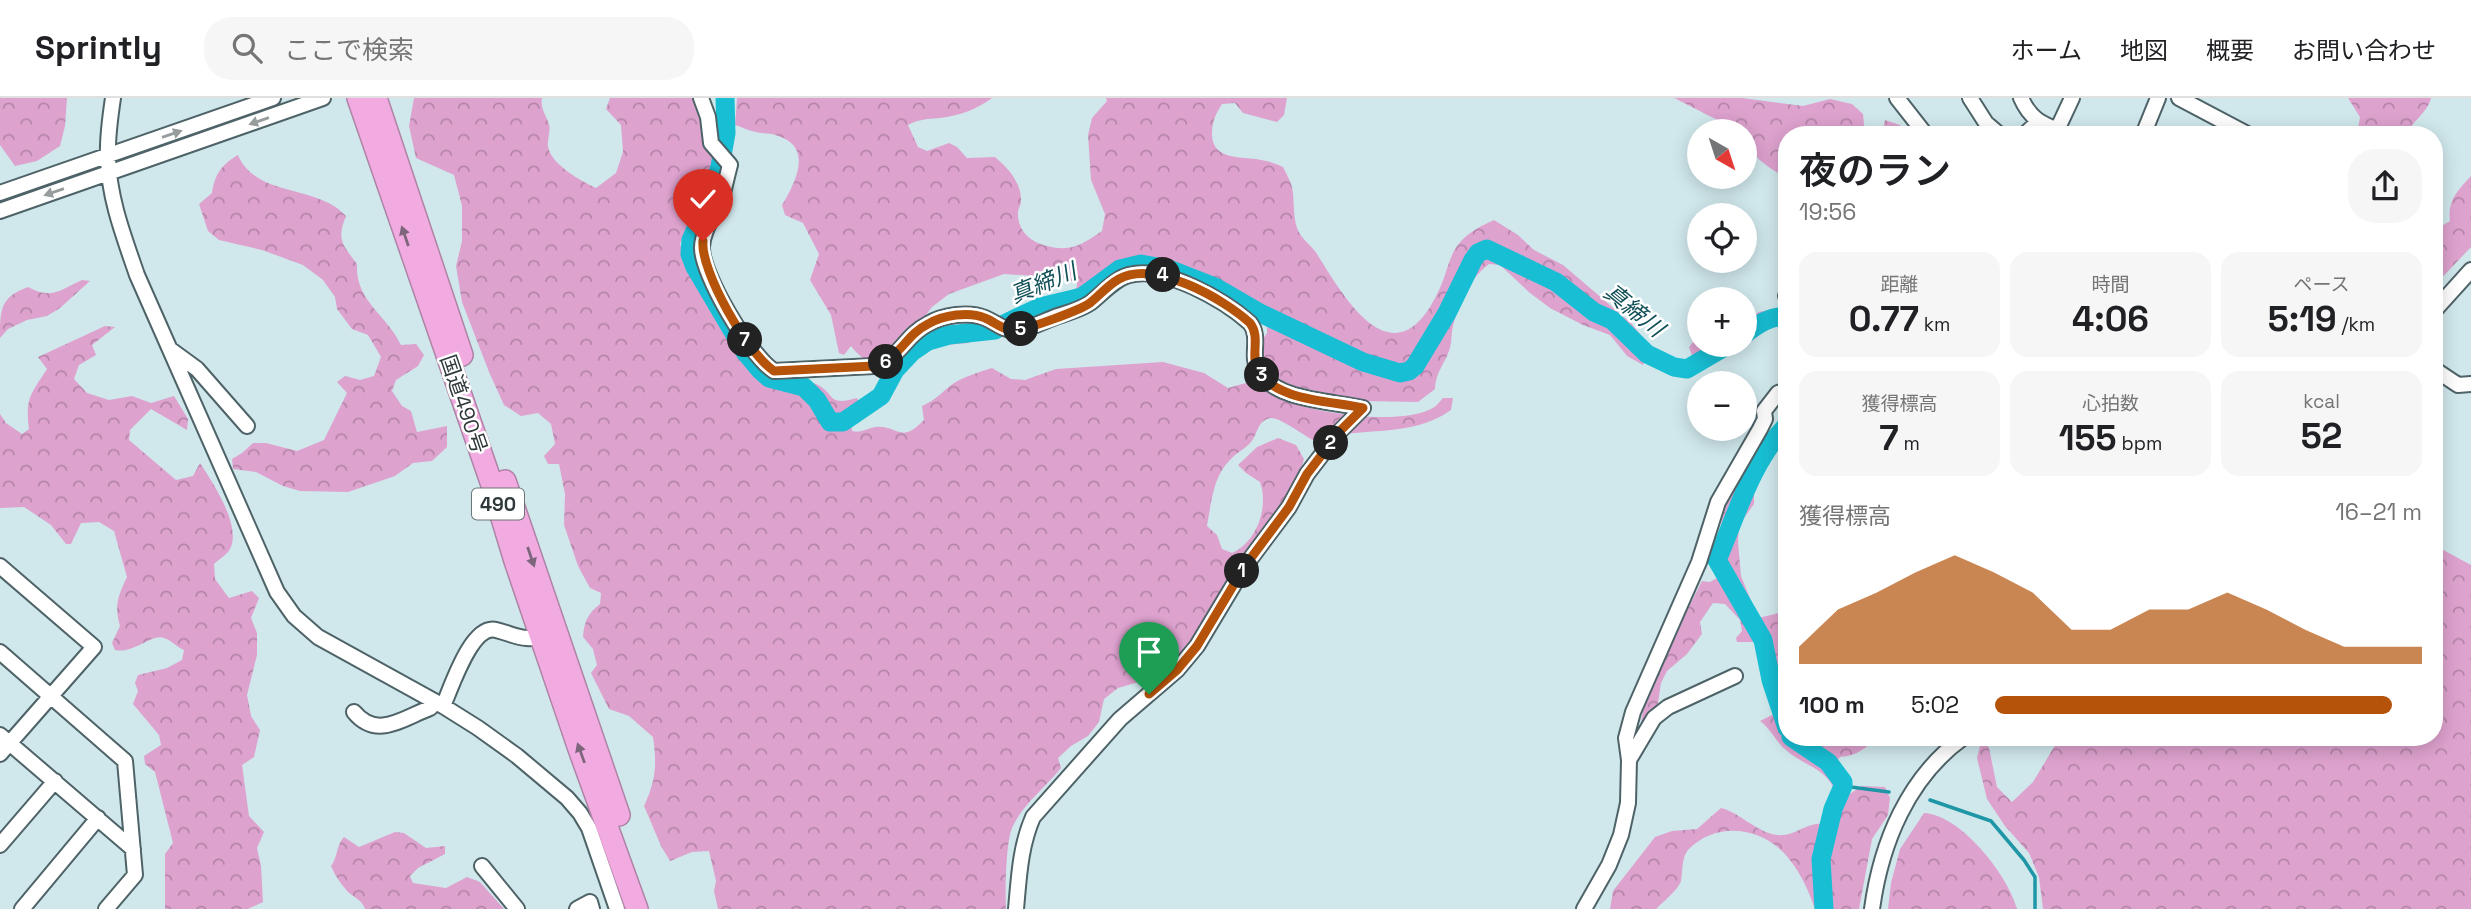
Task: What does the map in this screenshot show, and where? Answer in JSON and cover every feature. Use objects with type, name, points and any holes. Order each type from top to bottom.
[{"type":"highway","name":"国道490号","points":[[358,98],[491,482],[652,909]]},
{"type":"highway","name":"国道490号","points":[[376,98],[637,909]]},
{"type":"street","points":[[113,98],[107,156],[111,193],[133,263],[277,592],[294,616],[318,638],[440,704],[517,756],[567,799],[580,813],[596,845],[617,909]]},
{"type":"street","points":[[0,194],[273,98]]},
{"type":"street","points":[[0,211],[323,98]]},
{"type":"street","points":[[701,98],[708,117],[711,143],[730,165],[721,197],[703,241],[705,265],[746,342],[764,365],[774,371],[874,366],[889,361],[909,339],[928,324],[950,317],[972,314],[1013,330],[1026,328],[1087,305],[1119,279],[1142,273],[1166,276],[1212,298],[1250,323],[1256,334],[1258,370],[1269,383],[1282,391],[1363,408],[1340,431],[1307,474],[1289,507],[1245,566],[1197,646],[1177,670],[1120,719],[1033,817],[1020,858],[1016,909]]},
{"type":"street","points":[[1897,98],[1919,126]]},
{"type":"street","points":[[1970,98],[1990,126]]},
{"type":"street","points":[[2021,98],[2027,113],[2048,126]]},
{"type":"street","points":[[2065,126],[2072,98]]},
{"type":"street","points":[[2147,126],[2158,98]]},
{"type":"street","points":[[2179,98],[2232,126]]},
{"type":"street","points":[[2034,126],[2038,122]]},
{"type":"street","points":[[2443,301],[2471,270]]},
{"type":"street","points":[[170,349],[197,369],[247,426]]},
{"type":"street","points":[[2443,375],[2458,385],[2471,384]]},
{"type":"street","points":[[1584,909],[1609,865],[1621,835],[1628,803],[1629,760],[1626,738],[1633,712],[1699,562],[1718,502],[1760,429],[1765,419],[1764,411],[1778,393]]},
{"type":"street","points":[[0,566],[94,646],[52,696],[3,744],[55,781],[133,849]]},
{"type":"street","points":[[354,712],[362,721],[379,727],[440,704],[456,671],[481,633],[488,629],[514,638],[549,635]]},
{"type":"street","points":[[0,652],[125,761],[135,876],[106,909]]},
{"type":"street","points":[[1629,760],[1654,718],[1668,707],[1735,676]]},
{"type":"street","points":[[1872,909],[1882,856],[1894,823],[1934,763],[1954,746]]},
{"type":"street","points":[[0,845],[55,781]]},
{"type":"street","points":[[22,909],[98,818]]},
{"type":"street","points":[[482,866],[517,909]]},
{"type":"street","points":[[577,909],[590,902],[592,909]]},
{"type":"green space","points":[[0,98],[67,98],[60,146],[37,161],[15,166],[0,145]]},
{"type":"green space","points":[[414,98],[542,98],[549,127],[550,153],[567,171],[596,188],[616,173],[623,152],[621,125],[606,109],[610,98],[696,98],[707,149],[715,160],[709,180],[680,244],[694,276],[725,336],[748,368],[768,382],[809,382],[822,388],[836,400],[857,398],[861,406],[850,415],[852,431],[883,427],[904,433],[910,431],[924,420],[922,406],[959,381],[992,368],[1011,379],[1025,380],[1056,369],[1163,362],[1204,373],[1228,388],[1253,381],[1280,399],[1334,413],[1398,417],[1431,409],[1443,398],[1453,398],[1451,410],[1435,419],[1402,429],[1348,433],[1313,440],[1274,418],[1260,425],[1251,442],[1232,458],[1220,474],[1207,526],[1217,535],[1222,549],[1232,553],[1248,541],[1262,513],[1262,492],[1260,482],[1238,465],[1257,447],[1278,438],[1296,445],[1304,459],[1295,489],[1178,659],[1159,676],[1118,688],[1104,699],[1099,722],[1088,736],[1058,758],[1061,768],[1028,804],[1012,828],[1007,855],[1006,909],[718,909],[714,891],[716,881],[709,851],[692,852],[670,861],[644,806],[654,772],[653,737],[629,716],[609,709],[591,673],[597,665],[593,649],[583,637],[590,614],[600,604],[601,593],[590,588],[578,566],[564,525],[565,494],[559,464],[548,464],[544,456],[555,444],[551,424],[538,413],[521,416],[504,405],[489,372],[462,302],[456,266],[462,241],[462,206],[454,175],[416,158],[409,126]]},
{"type":"green space","points":[[737,98],[992,98],[961,114],[920,120],[908,125],[918,147],[927,151],[949,143],[967,158],[995,157],[1017,182],[1021,195],[1018,219],[1026,235],[1041,244],[1070,248],[1102,231],[1105,214],[1091,180],[1088,135],[1092,118],[1107,101],[1106,98],[1287,98],[1284,115],[1277,122],[1243,113],[1235,103],[1222,104],[1213,122],[1214,143],[1217,149],[1230,156],[1264,160],[1283,167],[1292,187],[1297,229],[1339,288],[1366,320],[1382,330],[1398,333],[1414,326],[1430,307],[1457,247],[1477,229],[1494,220],[1518,235],[1534,250],[1563,265],[1631,323],[1651,348],[1643,365],[1627,356],[1610,335],[1550,308],[1500,265],[1489,264],[1476,276],[1462,300],[1453,326],[1450,348],[1437,377],[1435,389],[1418,402],[1362,401],[1293,386],[1273,377],[1264,368],[1261,342],[1267,333],[1267,326],[1175,267],[1142,260],[1129,261],[1106,271],[1087,291],[1080,304],[1009,327],[998,319],[1032,304],[1071,293],[1077,283],[1063,278],[1004,274],[949,294],[932,307],[919,324],[922,335],[969,322],[986,327],[988,335],[968,343],[936,346],[889,370],[863,358],[851,346],[844,355],[839,353],[831,315],[810,280],[819,254],[803,223],[785,215],[782,205],[796,177],[799,157],[796,148],[789,141],[773,134],[735,125]]},
{"type":"green space","points":[[1674,98],[1742,98],[1803,106],[1830,99],[1852,104],[1863,114],[1864,126],[1778,126],[1778,172],[1757,156],[1757,119],[1716,119]]},
{"type":"green space","points":[[2348,98],[2431,98],[2412,126],[2358,126],[2360,117]]},
{"type":"green space","points":[[1885,120],[1901,126],[1884,126]]},
{"type":"green space","points":[[238,155],[247,169],[259,178],[320,199],[346,216],[342,242],[357,264],[358,277],[366,298],[401,345],[416,344],[424,355],[418,366],[396,380],[392,391],[402,406],[411,411],[417,432],[447,426],[447,447],[432,461],[413,463],[395,476],[348,492],[300,491],[283,486],[256,472],[233,469],[232,459],[253,443],[266,443],[297,451],[324,440],[347,393],[337,382],[345,376],[360,380],[374,376],[381,357],[368,335],[352,329],[337,309],[335,297],[323,280],[303,265],[262,250],[219,240],[208,231],[199,204],[212,193],[217,175],[223,166]]},
{"type":"green space","points":[[2471,176],[2471,247],[2443,277],[2443,225],[2450,221],[2450,208],[2458,191]]},
{"type":"green space","points":[[82,280],[90,281],[60,308],[47,316],[27,320],[8,329],[0,338],[1,312],[12,295],[28,287],[43,293],[56,292]]},
{"type":"green space","points":[[1778,308],[1778,326],[1767,326],[1757,331],[1757,313]]},
{"type":"green space","points":[[105,326],[115,327],[92,345],[96,355],[79,365],[74,379],[87,393],[109,400],[132,396],[151,403],[174,396],[188,419],[187,430],[151,409],[130,430],[129,440],[176,480],[193,476],[200,463],[224,505],[232,529],[230,549],[214,564],[215,579],[229,598],[252,591],[259,598],[251,618],[257,633],[257,655],[247,695],[251,716],[260,730],[254,757],[242,765],[249,816],[264,832],[257,848],[263,902],[248,909],[165,909],[165,854],[173,843],[155,772],[145,764],[144,756],[161,745],[159,735],[133,704],[138,691],[135,683],[138,675],[167,668],[182,660],[184,650],[159,637],[129,649],[115,650],[112,643],[120,626],[118,601],[127,577],[114,531],[99,522],[81,523],[71,544],[66,544],[51,525],[24,507],[0,508],[0,414],[6,423],[22,434],[29,429],[29,403],[47,369],[38,357]]},
{"type":"green space","points":[[1757,453],[1765,460],[1754,491],[1754,504],[1739,525],[1741,576],[1756,613],[1755,619],[1778,613],[1778,742],[1760,721],[1776,713],[1775,681],[1760,642],[1737,642],[1736,638],[1742,631],[1740,620],[1725,604],[1713,603],[1700,622],[1702,634],[1687,654],[1667,671],[1661,683],[1657,709],[1642,725],[1643,714],[1656,677],[1702,581],[1710,582],[1717,578],[1720,529],[1731,492],[1747,462]]},
{"type":"green space","points":[[2443,550],[2471,565],[2471,909],[2043,909],[2039,877],[2029,853],[2005,826],[1987,799],[1977,758],[1980,746],[1989,748],[1997,787],[2012,802],[2033,782],[2055,746],[2443,746]]},
{"type":"green space","points":[[1782,746],[1868,746],[1851,755],[1840,757],[1833,766],[1838,783],[1836,793],[1827,778]]},
{"type":"green space","points":[[1862,786],[1885,787],[1890,798],[1888,815],[1872,839],[1859,909],[1815,909],[1802,880],[1784,853],[1762,837],[1736,831],[1711,835],[1688,850],[1683,861],[1681,881],[1674,892],[1656,909],[1610,909],[1613,891],[1655,837],[1672,831],[1697,829],[1721,808],[1763,831],[1778,835],[1816,824],[1833,826],[1842,799]]},
{"type":"green space","points":[[1924,813],[1938,816],[1953,824],[1981,849],[2004,880],[2017,909],[1888,909],[1891,883],[1900,849]]},
{"type":"green space","points":[[395,832],[404,833],[426,848],[445,846],[445,854],[418,868],[410,876],[413,883],[446,888],[467,877],[480,882],[504,909],[365,909],[343,886],[331,866],[344,837],[359,847]]},
{"type":"waterway","name":"真締川","points":[[725,98],[726,133],[720,167],[710,198],[691,240],[690,254],[745,352],[769,378],[804,387],[817,400],[830,422],[843,422],[881,396],[895,370],[912,352],[928,341],[949,335],[995,330],[1040,307],[1082,297],[1120,269],[1141,264],[1169,269],[1215,287],[1258,312],[1363,362],[1400,373],[1415,366],[1447,313],[1473,260],[1478,253],[1487,249],[1556,282],[1594,312],[1612,320],[1647,354],[1674,367],[1687,369],[1708,357]]},
{"type":"waterway","name":"真締川","points":[[1757,326],[1778,317]]},
{"type":"waterway","name":"真締川","points":[[1778,435],[1754,472],[1717,560],[1763,640],[1778,701]]},
{"type":"waterway","name":"真締川","points":[[1804,746],[1828,762],[1843,782],[1833,809],[1821,859],[1824,909]]},
{"type":"waterway","points":[[1843,786],[1889,792]]},
{"type":"waterway","points":[[1930,800],[1991,821],[2035,877],[2035,909]]},
{"type":"route","points":[[703,241],[705,265],[746,342],[764,365],[774,371],[874,366],[889,361],[909,339],[928,324],[950,317],[972,314],[986,318],[1002,328],[1026,328],[1087,305],[1119,279],[1142,273],[1180,281],[1244,317],[1256,334],[1255,361],[1258,370],[1269,383],[1282,391],[1363,408],[1340,431],[1307,474],[1289,507],[1245,566],[1197,646],[1177,670],[1149,694]]}]
